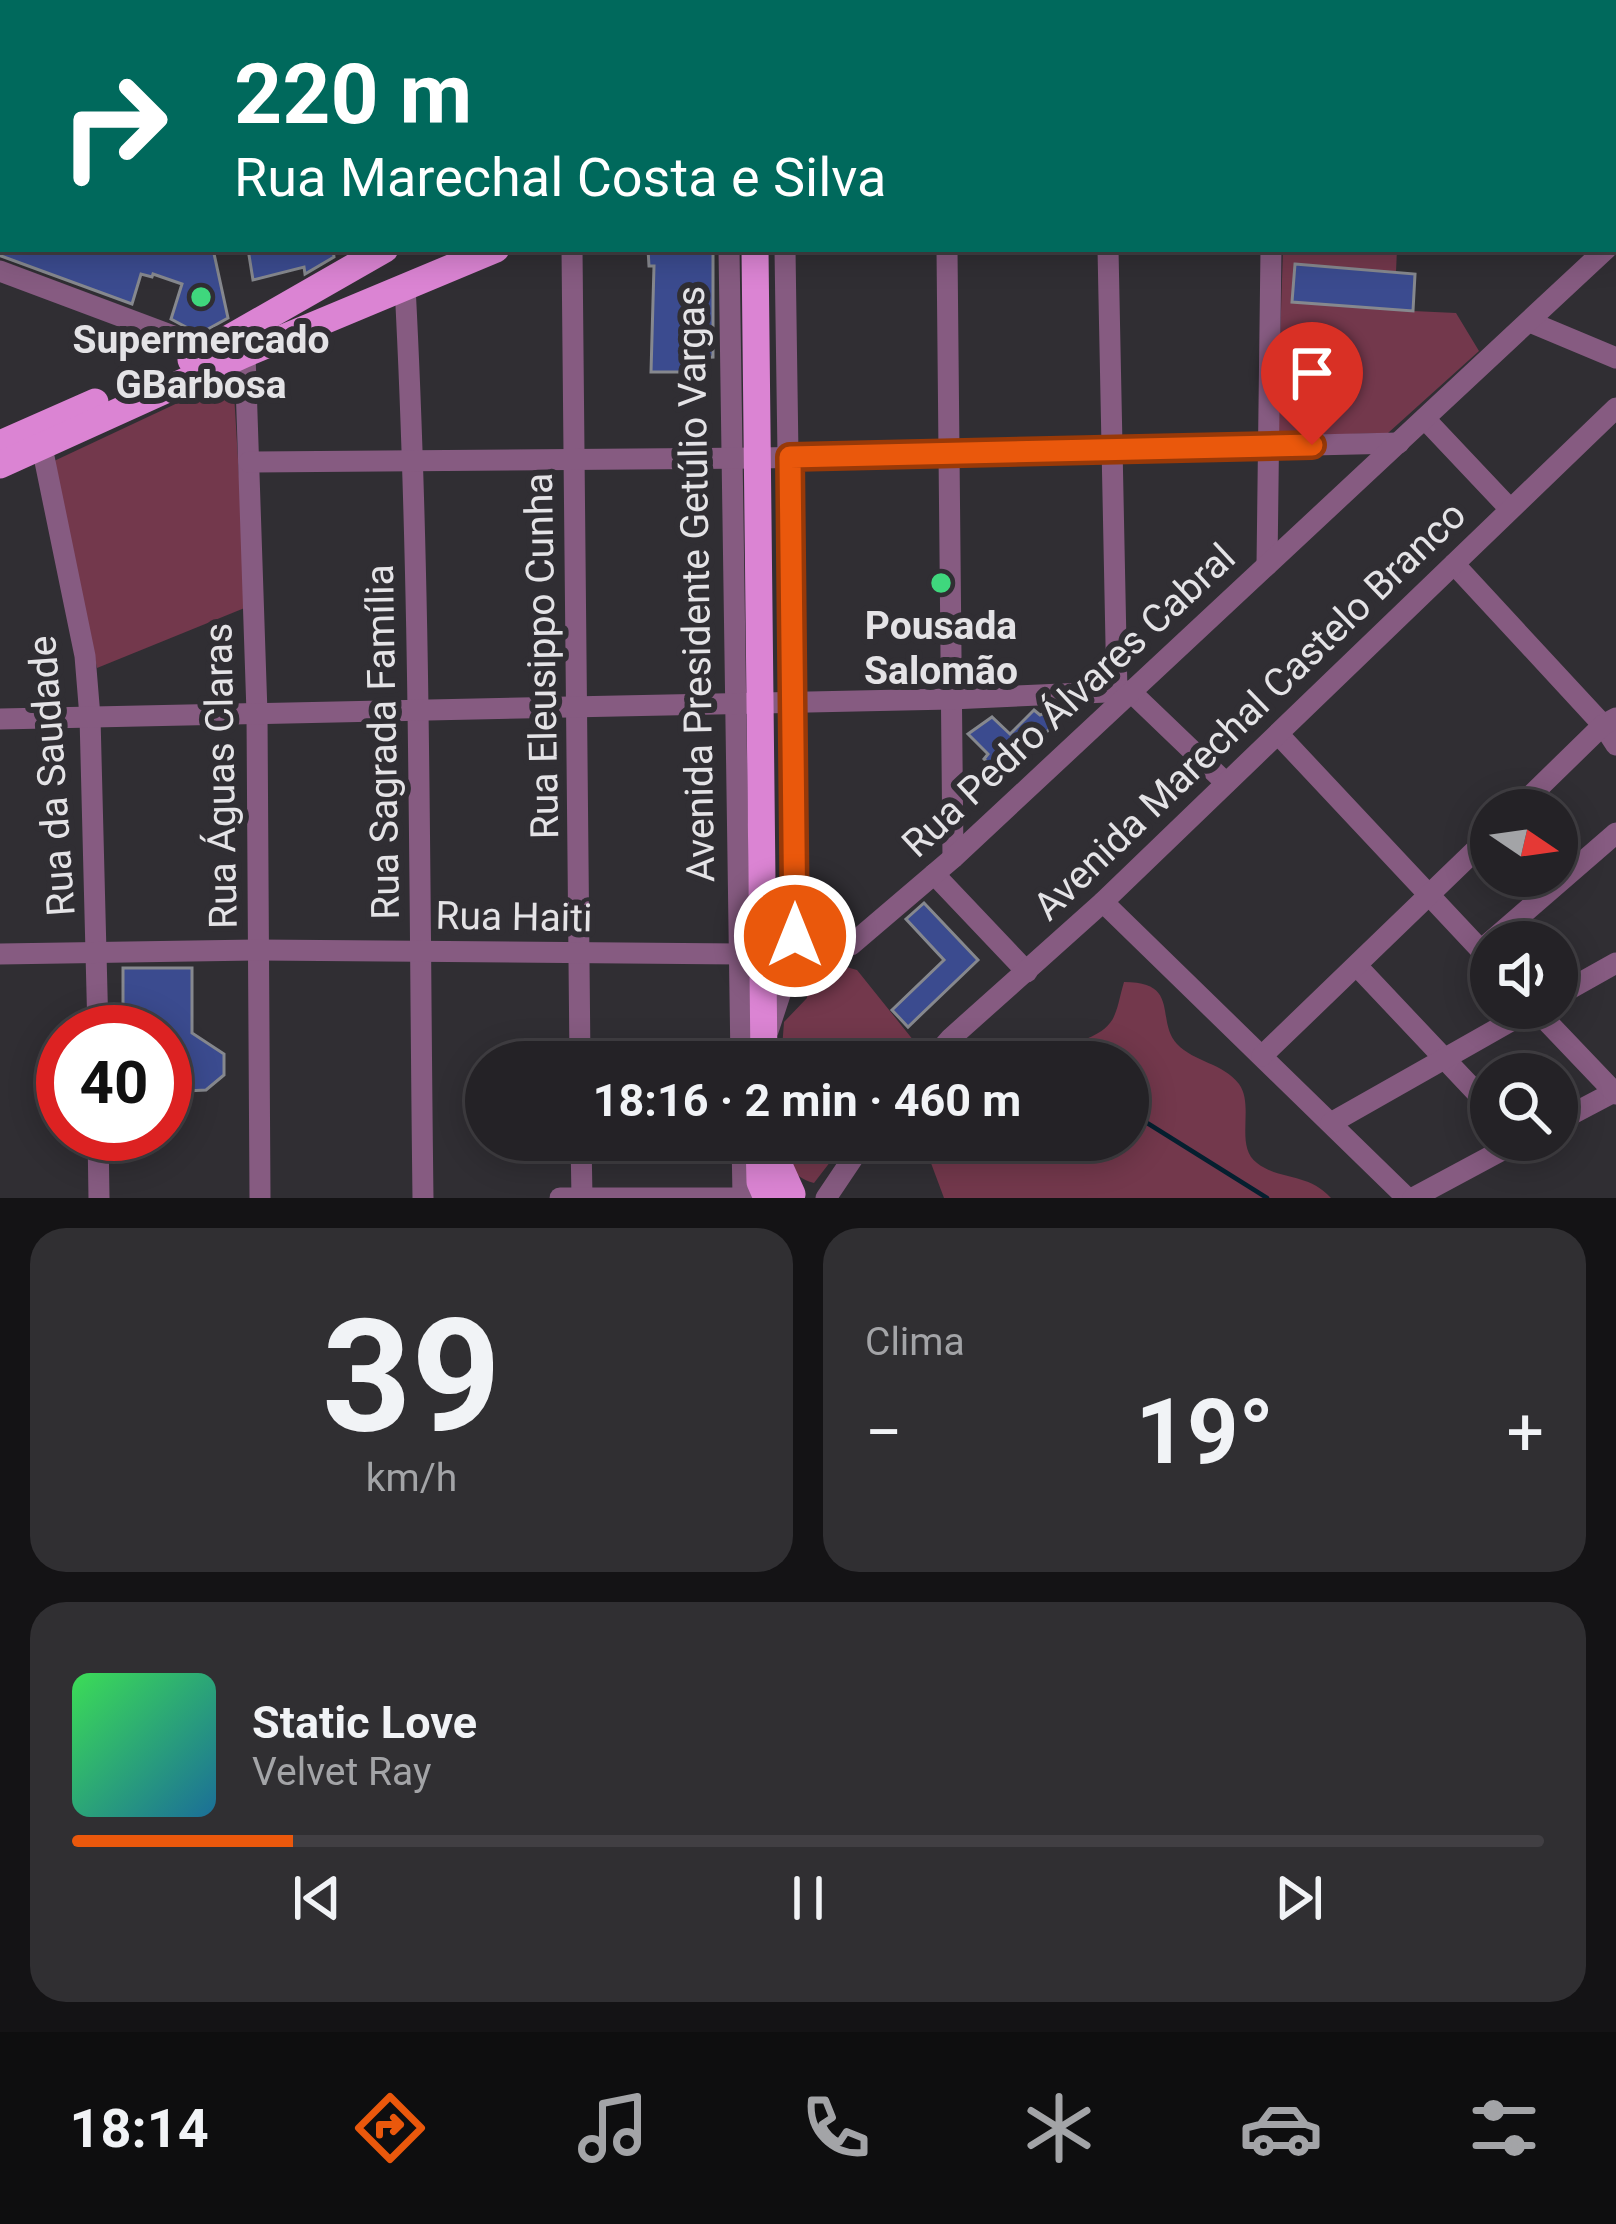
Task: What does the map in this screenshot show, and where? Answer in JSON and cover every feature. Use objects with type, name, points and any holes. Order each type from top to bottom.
[{"type":"main road","points":[[2,443],[200,356],[380,252]]},
{"type":"main road","points":[[403,252],[417,280]]},
{"type":"main road","points":[[2,443],[43,447],[481,252]]},
{"type":"main road","name":"Avenida Presidente Getúlio Vargas","points":[[755,252],[744,458],[752,953],[763,1041]]},
{"type":"main road","points":[[758,1161],[782,1197]]},
{"type":"main road","points":[[778,1161],[782,1197]]},
{"type":"street","name":"Rua Eleusippo Cunha","points":[[572,252],[580,1041]]},
{"type":"street","name":"Avenida Presidente Getúlio Vargas","points":[[729,252],[744,458]]},
{"type":"street","points":[[768,1041],[794,952],[785,252]]},
{"type":"street","points":[[946,252],[953,858]]},
{"type":"street","points":[[1108,252],[1110,449],[1123,692]]},
{"type":"street","points":[[1268,565],[1270,252]]},
{"type":"street","name":"Rua Pedro Álvares Cabral","points":[[752,953],[840,950],[929,879],[1123,692],[1268,565],[1603,252]]},
{"type":"street","points":[[0,271],[184,340],[200,356]]},
{"type":"street","name":"Rua Sagrada Família","points":[[417,280],[414,460],[423,1198]]},
{"type":"street","points":[[1530,322],[1616,358]]},
{"type":"street","name":"Rua Águas Claras","points":[[245,354],[257,713],[260,1198]]},
{"type":"street","name":"Avenida Marechal Castelo Branco","points":[[948,1041],[1103,902],[1616,408]]},
{"type":"street","points":[[1425,419],[1510,509]]},
{"type":"street","points":[[249,462],[744,458],[1399,443]]},
{"type":"street","name":"Rua da Saudade","points":[[43,447],[85,656],[98,1005]]},
{"type":"street","points":[[1454,564],[1609,721],[1616,745]]},
{"type":"street","points":[[0,719],[952,700],[1123,692],[1226,783]]},
{"type":"street","points":[[1538,789],[1609,721]]},
{"type":"street","points":[[1279,734],[1470,939]]},
{"type":"street","points":[[1523,921],[1616,833]]},
{"type":"street","points":[[1262,1056],[1470,856]]},
{"type":"street","points":[[929,879],[1021,976]]},
{"type":"street","points":[[1103,902],[1410,1198],[1481,1161]]},
{"type":"street","name":"Rua Haiti","points":[[0,954],[258,950],[752,953]]},
{"type":"street","name":"Avenida Presidente Getúlio Vargas","points":[[741,1041],[740,997],[752,953]]},
{"type":"street","points":[[1578,984],[1616,963]]},
{"type":"street","points":[[1358,966],[1470,1086]]},
{"type":"street","points":[[740,997],[759,1041]]},
{"type":"street","points":[[1331,1123],[1497,1029]]},
{"type":"street","points":[[1554,1029],[1615,1093],[1578,1112]]},
{"type":"street","points":[[98,1161],[99,1198]]},
{"type":"street","points":[[581,1161],[582,1198]]},
{"type":"street","points":[[560,1198],[744,1198],[743,1161]]},
{"type":"street","points":[[826,1198],[852,1161]]},
{"type":"shaded area","points":[[1283,252],[1397,252],[1396,272],[1415,274],[1413,311],[1456,313],[1479,351],[1388,433],[1277,436]]},
{"type":"shaded area","points":[[233,377],[247,607],[97,668],[54,461]]},
{"type":"shaded area","points":[[832,963],[857,970],[914,1041],[783,1041],[784,1022],[807,998],[806,975]]},
{"type":"shaded area","points":[[1124,982],[1153,988],[1164,1004],[1177,1044],[1239,1084],[1250,1156],[1275,1172],[1313,1184],[1331,1198],[944,1198],[930,1161],[1149,1161],[1149,1041],[1086,1041],[1110,1023]]},
{"type":"shaded area","points":[[790,1161],[831,1161],[814,1183],[792,1168]]},
{"type":"building","name":"Supermercado GBarbosa","points":[[2,252],[214,252],[228,318],[199,334],[171,319],[182,284],[141,274],[132,304],[1,256]]},
{"type":"building","points":[[248,252],[333,252],[334,257],[305,274],[304,267],[253,280]]},
{"type":"building","points":[[648,252],[713,252],[713,357],[698,358],[698,372],[651,372],[654,266],[649,266]]},
{"type":"building","points":[[1295,264],[1415,274],[1413,311],[1292,302]]},
{"type":"building","points":[[1034,710],[1062,717],[1001,776],[968,734],[992,717],[1010,734]]},
{"type":"building","points":[[924,903],[978,960],[908,1027],[892,1010],[944,960],[906,919]]},
{"type":"building","points":[[123,968],[192,968],[192,1005],[123,1005]]},
{"type":"building","points":[[192,1033],[224,1054],[224,1075],[206,1090],[192,1091]]},
{"type":"waterway","points":[[1149,1124],[1267,1198]]},
{"type":"place","name":"Supermercado GBarbosa","points":[[201,297]]},
{"type":"place","name":"Pousada Salomão","points":[[941,583]]},
{"type":"route","points":[[795,936],[790,457],[1312,445]]}]
